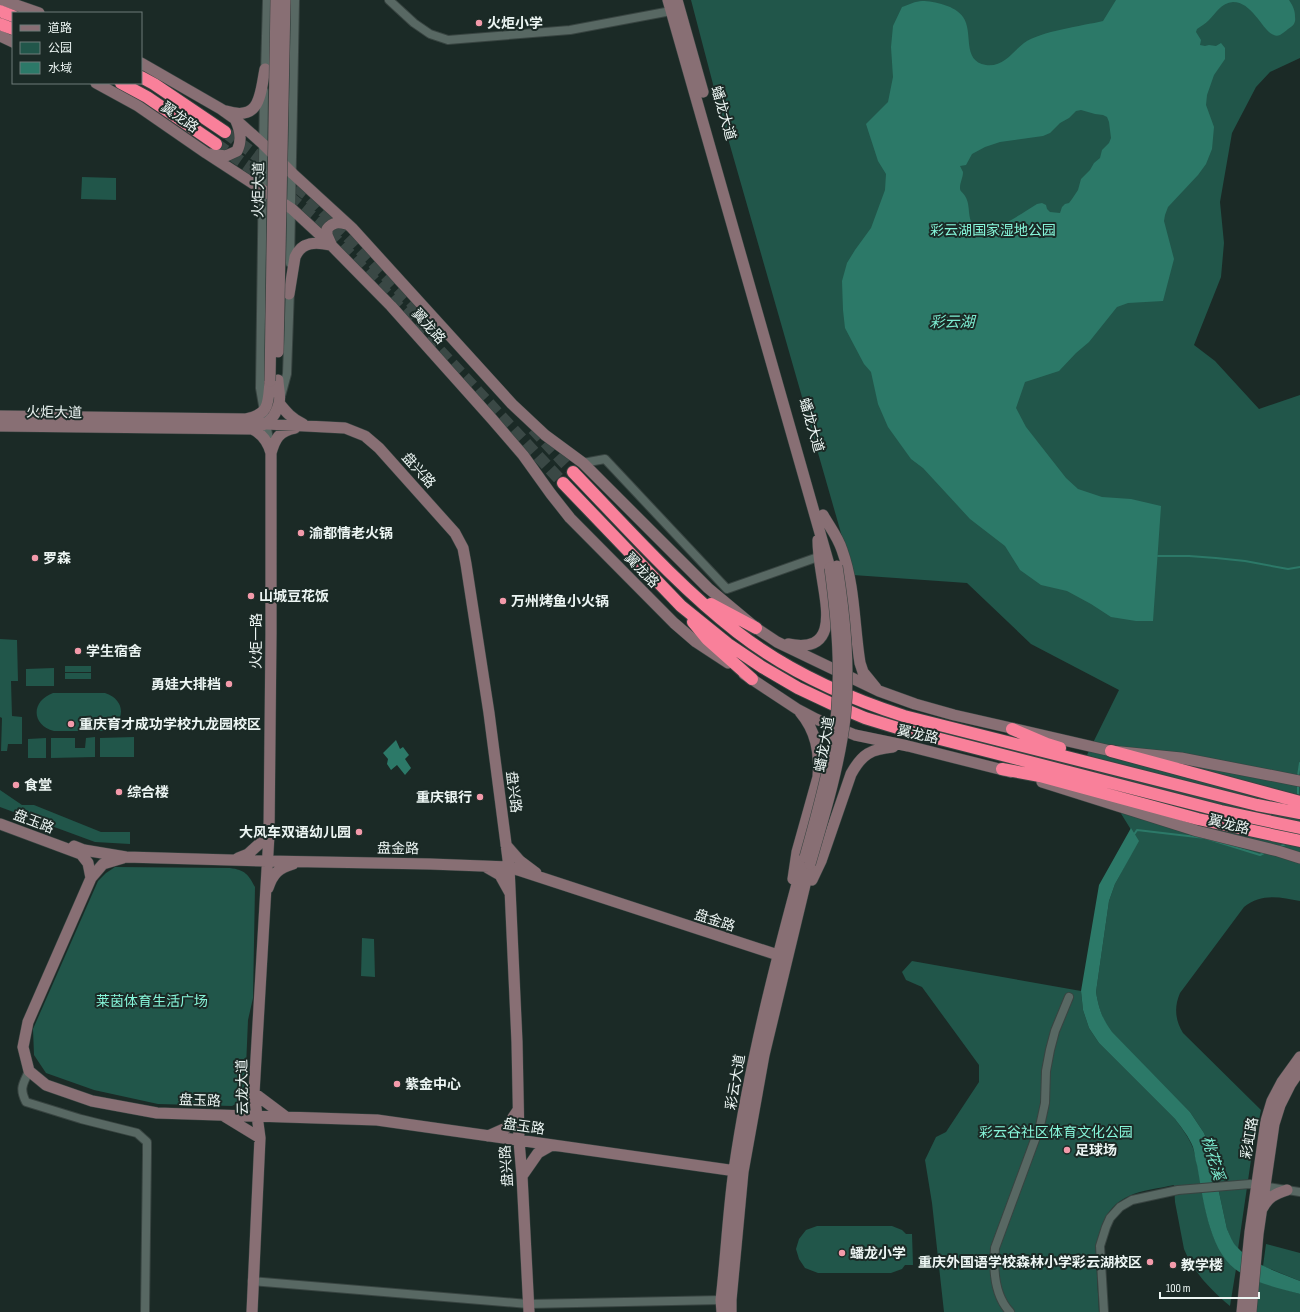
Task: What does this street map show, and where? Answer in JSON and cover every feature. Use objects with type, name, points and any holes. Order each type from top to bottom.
[{"type":"highway","points":[[0,11],[12,16]]},
{"type":"highway","points":[[0,24],[12,29]]},
{"type":"highway","name":"翼龙路","points":[[142,78],[225,132]]},
{"type":"highway","name":"翼龙路","points":[[123,84],[147,97],[216,144]]},
{"type":"highway","name":"翼龙路","points":[[573,472],[691,594],[738,633],[804,675],[835,691],[870,705],[904,716],[1046,748],[1257,805],[1300,813]]},
{"type":"highway","name":"翼龙路","points":[[563,483],[681,606],[728,644],[762,667],[798,688],[832,704],[865,718],[1039,774],[1300,828]]},
{"type":"highway","points":[[691,594],[756,628]]},
{"type":"highway","points":[[681,606],[700,632],[752,679]]},
{"type":"highway","points":[[1012,729],[1046,748]]},
{"type":"highway","points":[[1111,751],[1300,802]]},
{"type":"highway","points":[[1002,769],[1039,774],[1094,792],[1198,819],[1300,841]]},
{"type":"highway","points":[[1094,792],[1221,811]]},
{"type":"main road","points":[[2,0],[36,12]]},
{"type":"main road","name":"火炬大道","points":[[274,381],[276,0]]},
{"type":"main road","name":"火炬大道","points":[[274,381],[285,0]]},
{"type":"main road","name":"蟠龙大道","points":[[668,0],[820,517]]},
{"type":"main road","name":"蟠龙大道","points":[[677,0],[820,517],[845,618],[847,653],[845,718],[828,804],[807,863]]},
{"type":"main road","points":[[0,36],[12,42]]},
{"type":"main road","name":"翼龙路","points":[[142,64],[221,109],[235,119],[372,250],[512,404],[545,435],[583,463],[708,588],[756,628],[777,642],[879,691],[915,704],[1075,744],[1111,751],[1181,758],[1300,781]]},
{"type":"main road","points":[[221,109],[236,114],[242,114],[248,113],[253,109],[259,97],[265,69]]},
{"type":"main road","name":"翼龙路","points":[[98,84],[138,106],[206,153],[292,209],[331,244],[391,306],[492,419],[523,456],[570,518],[674,623],[696,642],[797,709],[816,719],[868,739],[908,746],[1002,769]]},
{"type":"main road","points":[[206,153],[226,156],[237,151],[240,145],[240,134],[235,119]]},
{"type":"main road","points":[[331,244],[326,232],[327,229],[334,223],[339,222],[346,224]]},
{"type":"main road","points":[[290,294],[294,257],[297,251],[306,244],[331,244]]},
{"type":"main road","points":[[274,381],[279,403],[296,421],[305,426]]},
{"type":"main road","points":[[245,419],[257,416],[264,411],[268,405],[274,381]]},
{"type":"main road","points":[[267,424],[279,403]]},
{"type":"main road","name":"火炬大道","points":[[0,416],[245,419]]},
{"type":"main road","name":"盘兴路","points":[[245,419],[267,424],[346,428],[365,436],[379,448],[429,503],[455,533],[463,548],[489,713],[509,867],[517,1042],[519,1140],[528,1308]]},
{"type":"main road","name":"火炬大道","points":[[0,426],[252,429],[267,424]]},
{"type":"main road","points":[[271,453],[274,442],[282,432],[305,426]]},
{"type":"main road","name":"火炬一路","points":[[252,429],[263,436],[271,453],[271,634],[269,835],[267,861]]},
{"type":"main road","points":[[777,642],[804,646],[818,641],[826,628],[827,613],[818,557],[820,517]]},
{"type":"main road","points":[[820,517],[838,541],[845,559],[851,587],[860,663],[866,675],[879,691]]},
{"type":"main road","points":[[791,906],[794,866],[818,777],[819,765],[818,752],[811,729],[797,709]]},
{"type":"main road","points":[[802,900],[821,861],[851,774],[856,765],[867,753],[875,749],[908,746]]},
{"type":"main road","name":"翼龙路","points":[[1039,774],[1197,831],[1300,858]]},
{"type":"main road","name":"盘金路","points":[[0,819],[84,850],[126,857],[509,867],[782,957]]},
{"type":"main road","name":"盘玉路","points":[[0,824],[81,854],[88,863],[91,878]]},
{"type":"main road","points":[[232,860],[248,854],[269,835]]},
{"type":"main road","points":[[506,844],[520,861],[543,878]]},
{"type":"main road","points":[[29,1071],[23,1047],[28,1022],[91,878],[103,864],[126,857]]},
{"type":"main road","name":"云龙大道","points":[[252,1312],[252,1280],[260,1138],[254,1093],[267,861]]},
{"type":"main road","points":[[265,898],[272,878],[282,867],[303,862]]},
{"type":"main road","name":"彩云大道","points":[[722,1312],[721,1300],[754,1057],[782,957],[802,900],[807,863]]},
{"type":"main road","name":"彩云大道","points":[[782,957],[791,906],[807,863]]},
{"type":"main road","points":[[484,866],[500,876],[511,896]]},
{"type":"main road","name":"彩虹路","points":[[1254,1233],[1257,1185],[1266,1121],[1272,1100],[1282,1082],[1300,1057]]},
{"type":"main road","name":"彩虹路","points":[[1254,1233],[1261,1212],[1257,1185],[1274,1124],[1290,1084],[1300,1070]]},
{"type":"main road","name":"盘玉路","points":[[29,1071],[46,1085],[92,1100],[157,1113],[377,1120],[738,1171]]},
{"type":"main road","points":[[254,1093],[286,1117]]},
{"type":"main road","points":[[488,1136],[506,1128],[518,1110]]},
{"type":"main road","points":[[223,1115],[260,1138]]},
{"type":"main road","points":[[522,1176],[538,1153],[552,1145]]},
{"type":"main road","name":"彩云大道","points":[[731,1312],[738,1171]]},
{"type":"main road","points":[[1261,1212],[1269,1198],[1287,1190]]},
{"type":"main road","points":[[1242,1312],[1254,1233]]},
{"type":"main road","points":[[1251,1312],[1254,1233]]},
{"type":"street","points":[[267,0],[262,144],[260,388],[271,453]]},
{"type":"street","points":[[279,403],[287,374],[293,174],[295,0]]},
{"type":"street","points":[[389,0],[414,23],[430,34],[448,40],[570,30],[671,11]]},
{"type":"street","points":[[583,463],[605,459],[727,589],[818,557]]},
{"type":"street","points":[[1010,1312],[1000,1296],[995,1280],[995,1248],[1040,1126],[1045,1103],[1046,1071],[1050,1050],[1055,1031],[1069,997]]},
{"type":"street","points":[[29,1071],[23,1085],[22,1093],[26,1102],[81,1120],[137,1133],[147,1142],[145,1312]]},
{"type":"street","points":[[1104,1312],[1100,1246],[1104,1230],[1110,1218],[1120,1207],[1132,1200],[1178,1190],[1257,1185],[1300,1192]]},
{"type":"street","points":[[252,1280],[528,1308],[721,1300]]},
{"type":"green space","name":"彩云湖国家湿地公园","points":[[691,0],[1300,0],[1300,58],[1270,72],[1256,87],[1232,133],[1220,202],[1224,243],[1221,277],[1194,345],[1215,361],[1259,409],[1300,395],[1300,901],[1271,897],[1257,900],[1244,907],[1180,993],[1176,1008],[1178,1023],[1183,1033],[1261,1110],[1252,1153],[1238,1249],[1232,1241],[1227,1229],[1209,1146],[1204,1133],[1190,1112],[1111,1032],[1103,1018],[1097,998],[1096,992],[1109,901],[1115,884],[1138,841],[1086,757],[1119,690],[1031,644],[967,583],[853,575],[719,107]]},
{"type":"green space","points":[[82,177],[116,178],[116,200],[81,199]]},
{"type":"green space","points":[[0,639],[17,640],[18,681],[11,681],[12,716],[22,717],[22,744],[8,744],[7,751],[1,751],[2,718],[0,717]]},
{"type":"green space","points":[[65,666],[91,666],[91,672],[65,672]]},
{"type":"green space","points":[[54,668],[54,686],[26,686],[26,669]]},
{"type":"green space","points":[[65,673],[91,673],[91,679],[65,679]]},
{"type":"green space","points":[[53,693],[105,693],[112,696],[120,706],[120,718],[111,728],[104,731],[54,731],[41,724],[37,713],[41,701]]},
{"type":"green space","points":[[95,737],[95,757],[51,758],[51,738],[75,738],[75,748],[85,748],[86,738]]},
{"type":"green space","points":[[134,737],[134,757],[100,757],[100,738]]},
{"type":"green space","points":[[46,738],[46,758],[28,758],[28,739]]},
{"type":"green space","points":[[0,790],[22,805],[34,805],[101,832],[130,832],[130,844],[95,842],[0,807]]},
{"type":"green space","name":"莱茵体育生活广场","points":[[115,867],[230,868],[246,873],[255,887],[253,998],[248,1020],[245,1091],[241,1101],[232,1106],[158,1104],[94,1090],[46,1073],[34,1055],[33,1029],[98,881]]},
{"type":"green space","points":[[362,938],[374,939],[375,977],[361,976]]},
{"type":"green space","name":"彩云谷社区体育文化公园","points":[[912,961],[1081,991],[1083,1010],[1089,1028],[1099,1043],[1175,1119],[1193,1148],[1210,1228],[1216,1243],[1225,1257],[1236,1269],[1230,1306],[1216,1294],[1198,1273],[1188,1258],[1184,1249],[1175,1202],[1174,1185],[1129,1196],[1115,1205],[1106,1217],[1100,1231],[1098,1247],[1097,1264],[1099,1312],[944,1312],[932,1203],[925,1160],[936,1137],[946,1132],[979,1082],[979,1065],[922,987],[906,980],[902,972]]},
{"type":"green space","points":[[817,1226],[892,1226],[902,1230],[906,1234],[912,1234],[913,1265],[905,1265],[902,1269],[891,1273],[818,1273],[805,1268],[799,1259],[796,1249],[799,1239],[806,1230]]},
{"type":"green space","points":[[1266,1244],[1300,1253],[1300,1281],[1263,1266]]},
{"type":"green space","points":[[1258,1281],[1300,1294],[1300,1312],[1255,1312]]},
{"type":"water","name":"彩云湖","points":[[1116,0],[1289,0],[1294,8],[1295,15],[1295,23],[1293,25],[1280,35],[1275,35],[1265,27],[1248,8],[1233,2],[1222,6],[1208,21],[1197,29],[1196,32],[1201,40],[1200,45],[1216,46],[1221,43],[1225,48],[1225,59],[1214,75],[1207,95],[1206,105],[1214,127],[1212,149],[1206,164],[1198,175],[1168,207],[1165,215],[1164,221],[1174,259],[1163,301],[1128,303],[1117,307],[1089,342],[1059,371],[1025,382],[1016,408],[1026,427],[1066,478],[1078,489],[1102,497],[1131,499],[1161,506],[1153,621],[1136,621],[1111,617],[1067,591],[1041,585],[1020,570],[1005,546],[970,519],[923,468],[911,459],[888,427],[878,404],[871,372],[864,364],[845,328],[843,310],[842,281],[847,263],[871,228],[885,190],[886,174],[878,161],[866,124],[888,102],[893,77],[891,47],[893,26],[902,7],[917,2],[927,1],[950,7],[960,13],[966,23],[969,45],[973,58],[986,65],[998,64],[1024,43],[1041,35],[1062,29],[1103,21]],"holes":[[[1081,110],[1107,117],[1111,138],[1109,143],[1102,150],[1100,158],[1081,179],[1078,190],[1069,203],[1062,207],[1060,213],[1050,212],[1046,205],[1042,203],[1037,204],[1016,217],[993,228],[978,231],[974,227],[971,222],[967,200],[960,189],[963,176],[960,166],[966,165],[972,154],[985,147],[1000,142],[1043,136],[1050,133],[1076,111]]]},
{"type":"water","points":[[396,740],[400,749],[403,747],[409,755],[405,759],[411,768],[405,775],[397,765],[391,770],[387,764],[388,759],[383,753]]},
{"type":"water","points":[[1131,828],[1139,841],[1115,884],[1109,901],[1096,992],[1101,1013],[1112,1032],[1190,1112],[1204,1133],[1209,1146],[1227,1229],[1234,1243],[1243,1253],[1258,1263],[1300,1281],[1300,1294],[1250,1278],[1235,1269],[1226,1260],[1213,1235],[1208,1221],[1194,1149],[1187,1136],[1175,1119],[1099,1043],[1089,1028],[1083,1010],[1081,991],[1099,885]]},
{"type":"waterway","points":[[1158,556],[1216,558],[1245,561],[1288,569],[1300,567]]},
{"type":"waterway","points":[[1298,776],[1300,763]]},
{"type":"waterway","points":[[1298,784],[1298,796]]},
{"type":"waterway","points":[[1133,836],[1137,830],[1205,838],[1260,855],[1266,852]]},
{"type":"waterway","points":[[1279,847],[1288,843]]},
{"type":"tunnel","points":[[225,132],[308,196],[436,328]]},
{"type":"tunnel","points":[[216,144],[276,186],[322,224],[563,483]]},
{"type":"tunnel","points":[[533,429],[573,472]]},
{"type":"place","name":"火炬小学","points":[[479,23]]},
{"type":"place","name":"渝都情老火锅","points":[[301,533]]},
{"type":"place","name":"罗森","points":[[35,558]]},
{"type":"place","name":"山城豆花饭","points":[[251,596]]},
{"type":"place","name":"万州烤鱼小火锅","points":[[503,601]]},
{"type":"place","name":"学生宿舍","points":[[78,651]]},
{"type":"place","name":"勇娃大排档","points":[[229,684]]},
{"type":"place","name":"重庆育才成功学校九龙园校区","points":[[71,724]]},
{"type":"place","name":"食堂","points":[[16,785]]},
{"type":"place","name":"综合楼","points":[[119,792]]},
{"type":"place","name":"重庆银行","points":[[480,797]]},
{"type":"place","name":"大风车双语幼儿园","points":[[359,832]]},
{"type":"place","name":"紫金中心","points":[[397,1084]]},
{"type":"place","name":"足球场","points":[[1067,1150]]},
{"type":"place","name":"蟠龙小学","points":[[842,1253]]},
{"type":"place","name":"重庆外国语学校森林小学彩云湖校区","points":[[1150,1262]]},
{"type":"place","name":"教学楼","points":[[1173,1265]]},
{"type":"water label","name":"桃花溪","points":[[1213,1158]]}]
